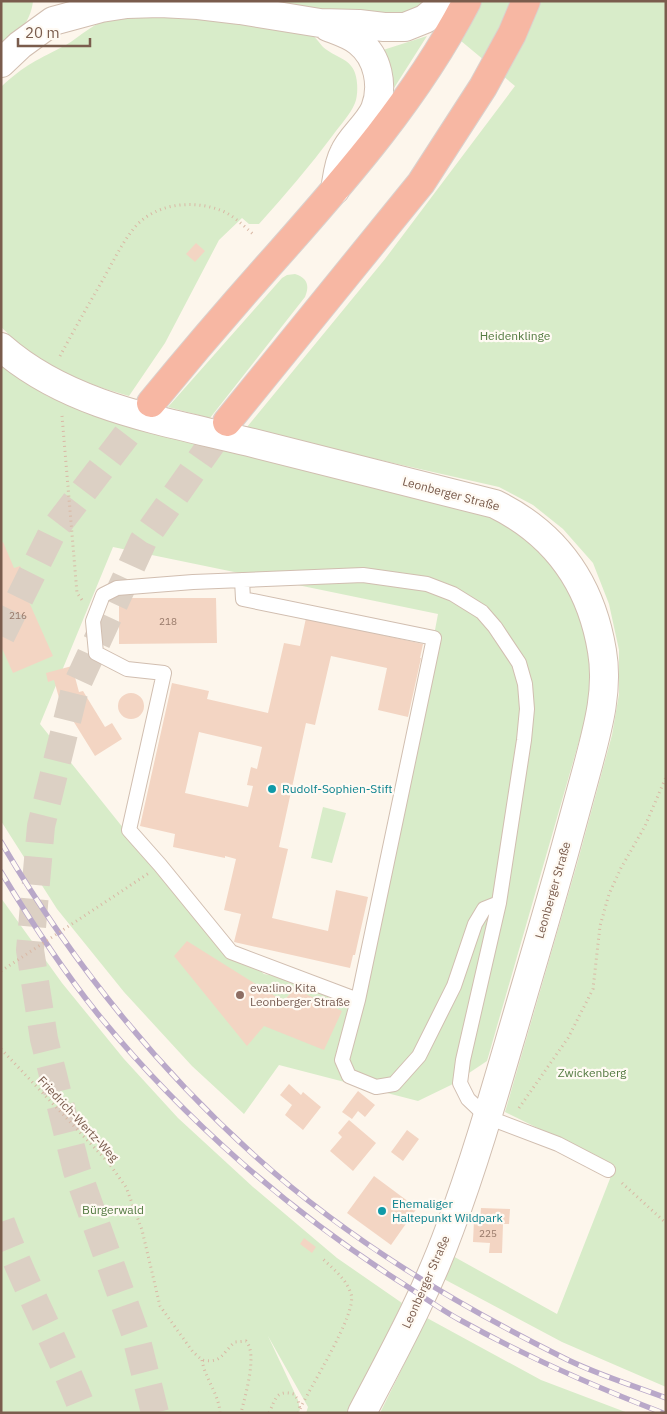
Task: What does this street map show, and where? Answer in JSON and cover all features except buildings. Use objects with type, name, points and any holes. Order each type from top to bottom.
[{"type":"highway","points":[[151,403],[197,346],[335,190],[398,112],[437,55],[467,1]]},
{"type":"highway","points":[[227,422],[420,183],[482,87],[512,34],[526,1]]},
{"type":"street","points":[[1,62],[20,45],[53,21],[102,8],[127,4],[160,2],[198,5],[320,23],[405,27],[424,19],[446,1]]},
{"type":"street","points":[[320,23],[359,41],[370,54],[377,69],[379,89],[374,109],[344,153],[335,190]]},
{"type":"street","name":"Leonberger Straße","points":[[1,347],[23,365],[59,386],[122,410],[495,504],[515,514],[536,529],[571,568],[583,589],[599,635],[604,676],[602,706],[497,1121],[411,1318],[362,1413]]},
{"type":"lane","points":[[358,1000],[231,952],[129,830],[164,673],[127,669],[96,654],[93,620],[103,595],[117,588],[193,582],[363,575],[427,584],[453,594],[482,612],[495,627],[519,662],[525,684],[527,709],[523,750],[499,903],[462,1060],[460,1083],[468,1099],[497,1121],[558,1144],[608,1170]]},
{"type":"lane","points":[[242,580],[244,599],[434,638],[358,1000],[342,1060],[349,1076],[376,1087],[394,1084],[419,1056],[454,986],[475,924],[484,909],[499,903]]},
{"type":"path","points":[[56,363],[120,248],[136,226],[146,217],[157,211],[177,205],[192,204],[218,209],[234,218],[254,235]]},
{"type":"path","points":[[61,407],[77,593]]},
{"type":"path","points":[[497,1121],[568,1038],[593,989],[600,926],[609,894],[621,868],[645,826],[666,777]]},
{"type":"path","points":[[1,971],[149,873]]},
{"type":"path","name":"Friedrich-Wertz-Weg","points":[[1,1049],[108,1162],[126,1187],[142,1230],[160,1306],[202,1360]]},
{"type":"path","points":[[608,1170],[666,1223]]},
{"type":"path","points":[[299,1411],[348,1317],[352,1296],[343,1278],[322,1258]]},
{"type":"path","points":[[220,1413],[220,1402],[207,1379],[202,1360],[215,1361],[222,1357],[235,1342],[246,1341],[250,1346],[252,1355],[241,1413]]},
{"type":"path","points":[[270,1413],[277,1395],[282,1392],[294,1394],[298,1400],[299,1411]]},
{"type":"green space","points":[[1,1],[33,1],[32,9],[22,28],[1,49]]},
{"type":"green space","name":"Heidenklinge","points":[[261,1],[666,1],[666,1387],[562,1342],[442,1278],[451,1255],[557,1314],[615,1166],[505,1112],[577,864],[612,735],[619,694],[619,650],[609,604],[593,563],[563,529],[533,505],[499,487],[327,448],[247,427],[385,259],[515,86],[419,6],[404,14],[364,17]]},
{"type":"green space","points":[[178,14],[310,33],[323,47],[346,61],[353,68],[357,80],[357,96],[350,112],[324,147],[259,224],[249,224],[242,218],[219,240],[165,343],[129,396],[87,383],[47,364],[21,346],[1,327],[1,87],[25,68],[106,20],[128,16]]},
{"type":"green space","points":[[427,36],[394,88],[383,50]]},
{"type":"green space","points":[[295,274],[306,282],[305,297],[210,418],[168,407],[282,278]]},
{"type":"green space","points":[[1,366],[47,396],[100,417],[493,518],[525,539],[547,560],[565,585],[583,627],[587,642],[590,703],[487,1061],[451,1085],[418,1101],[279,1065],[244,1114],[192,1066],[124,992],[57,909],[1,821]],"holes":[[[113,547],[438,614],[367,992],[264,974],[172,889],[40,724]]]},
{"type":"green space","points":[[323,807],[346,813],[332,863],[311,858]]},
{"type":"green space","name":"Bürgerwald","points":[[1,898],[62,983],[124,1059],[178,1118],[253,1187],[337,1258],[402,1303],[349,1413],[306,1413],[308,1407],[268,1336],[298,1400],[300,1410],[298,1413],[1,1413]]},
{"type":"green space","points":[[427,1318],[541,1380],[628,1413],[380,1413]]},
{"type":"tunnel","points":[[1,636],[53,531],[151,403]]},
{"type":"tunnel","points":[[155,1413],[135,1333],[77,1171],[44,1039],[30,950],[41,826],[75,689],[143,541],[227,422]]},
{"type":"tunnel","points":[[1,1222],[84,1413]]},
{"type":"railway","points":[[1,842],[55,927],[148,1047],[218,1121],[290,1186],[363,1241],[402,1267],[481,1314],[575,1363],[666,1398]]},
{"type":"railway","points":[[1,872],[71,979],[97,1013],[166,1091],[242,1163],[282,1196],[365,1259],[460,1320],[560,1370],[663,1413]]},
{"type":"place","name":"Rudolf-Sophien-Stift","points":[[272,789]]},
{"type":"place","name":"eva:lino Kita Leonberger Straße","points":[[240,995]]},
{"type":"place","name":"Ehemaliger Haltepunkt Wildpark","points":[[382,1211]]},
{"type":"park label","name":"Zwickenberg","points":[[592,1073]]}]
